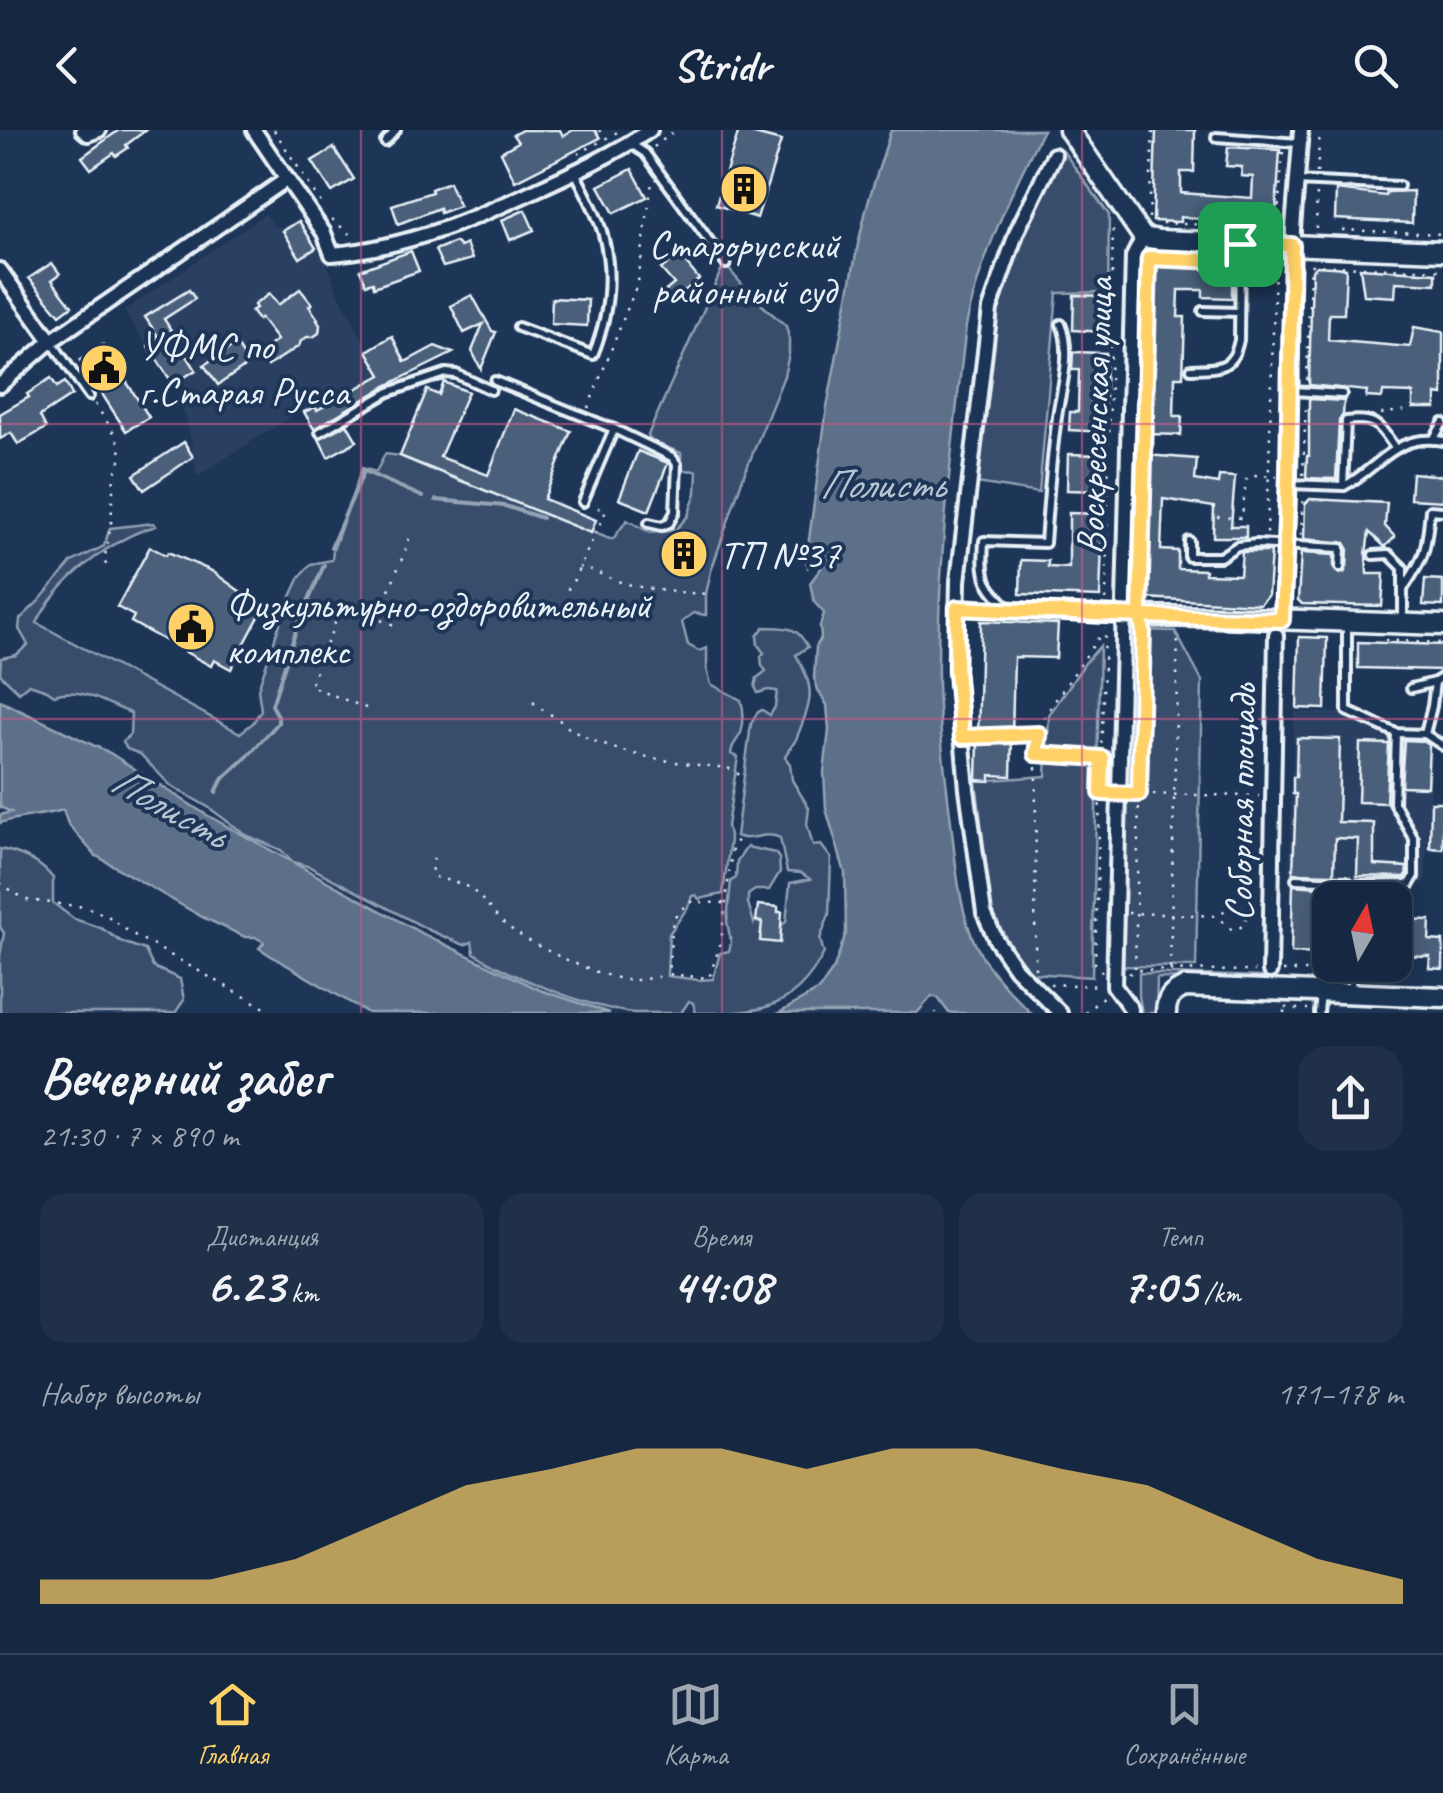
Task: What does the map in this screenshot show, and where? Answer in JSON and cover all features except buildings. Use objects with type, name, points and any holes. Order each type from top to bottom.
[{"type":"street","points":[[83,130],[88,134],[99,130]]},
{"type":"street","points":[[254,130],[324,233],[332,254],[411,240],[492,210],[576,172],[625,136],[650,130]]},
{"type":"street","points":[[1069,130],[1143,237],[1240,253],[1292,245],[1443,251]]},
{"type":"street","name":"Соборная площадь","points":[[1270,971],[1279,627],[1288,480],[1292,245],[1301,136]]},
{"type":"street","points":[[1054,155],[1017,230],[990,309],[957,608],[956,670],[984,913],[1004,953],[1024,979],[1060,1013]]},
{"type":"street","points":[[0,384],[51,341],[287,179]]},
{"type":"street","name":"Воскресенская улица","points":[[1114,986],[1118,619],[1133,257],[1143,237]]},
{"type":"street","points":[[0,270],[51,341]]},
{"type":"street","points":[[957,608],[1279,627],[1348,622],[1443,625]]},
{"type":"street","points":[[1114,986],[1131,1013]]},
{"type":"street","points":[[1166,1013],[1173,992],[1185,987],[1443,998]]},
{"type":"lane","points":[[385,142],[396,130]]},
{"type":"lane","points":[[625,136],[654,165],[726,264]]},
{"type":"lane","points":[[1216,137],[1284,142],[1301,136]]},
{"type":"lane","points":[[518,327],[593,354],[602,332],[607,305],[607,263],[601,230],[576,172]]},
{"type":"lane","points":[[1297,181],[1399,186]]},
{"type":"lane","points":[[1191,369],[1223,367],[1236,354],[1240,253]]},
{"type":"lane","points":[[1203,312],[1238,312]]},
{"type":"lane","points":[[1012,610],[991,592],[982,570],[984,542],[1045,543],[1056,419],[1065,368],[1062,324]]},
{"type":"lane","points":[[51,341],[89,396]]},
{"type":"lane","points":[[320,432],[390,392],[446,373],[491,390]]},
{"type":"lane","points":[[495,381],[672,457],[678,464],[675,512],[669,524],[649,522]]},
{"type":"lane","points":[[1290,391],[1342,394]]},
{"type":"lane","points":[[1343,486],[1346,421],[1365,419],[1381,428],[1395,448]]},
{"type":"lane","points":[[1433,440],[1443,424]]},
{"type":"lane","points":[[583,502],[614,429]]},
{"type":"lane","points":[[1288,480],[1343,486],[1362,476],[1395,448],[1421,440],[1443,441]]},
{"type":"lane","points":[[1403,590],[1422,562],[1430,510],[1443,511]]},
{"type":"lane","points":[[1189,541],[1190,557],[1220,557],[1237,546],[1267,544],[1341,548],[1340,567]]},
{"type":"lane","points":[[1373,554],[1389,554],[1403,568],[1402,624]]},
{"type":"lane","points":[[1348,622],[1346,711],[1396,733],[1424,734],[1443,746]]},
{"type":"lane","points":[[1424,734],[1439,680]]},
{"type":"lane","points":[[1411,688],[1439,680]]},
{"type":"lane","points":[[1396,733],[1394,803],[1414,839],[1414,877],[1410,882]]},
{"type":"lane","points":[[1296,879],[1348,882]]},
{"type":"lane","points":[[1351,982],[1351,994]]},
{"type":"lane","points":[[1319,1013],[1321,992]]},
{"type":"path","points":[[274,130],[331,218],[355,238]]},
{"type":"path","points":[[599,130],[606,140]]},
{"type":"path","points":[[645,154],[676,130]]},
{"type":"path","points":[[1150,218],[1153,130]]},
{"type":"path","points":[[574,156],[606,140],[625,136]]},
{"type":"path","points":[[1138,204],[1153,222],[1278,228],[1284,142]]},
{"type":"path","points":[[584,417],[638,282],[654,165]]},
{"type":"path","points":[[1114,216],[1118,619],[1046,714],[1039,734],[1034,986],[1114,986]]},
{"type":"path","points":[[1334,230],[1443,234]]},
{"type":"path","points":[[1096,964],[1102,758],[1149,258],[1240,253],[1276,264],[1267,544]]},
{"type":"path","points":[[1310,265],[1443,270]]},
{"type":"path","points":[[89,396],[117,437],[122,453],[114,474],[106,568]]},
{"type":"path","points":[[1365,419],[1412,410]]},
{"type":"path","points":[[1218,517],[1242,518],[1246,480],[1252,475],[1288,480]]},
{"type":"path","points":[[567,588],[606,511],[583,502]]},
{"type":"path","points":[[377,619],[410,532]]},
{"type":"path","points":[[580,568],[623,583],[712,594]]},
{"type":"path","points":[[366,708],[310,686],[342,605],[396,626]]},
{"type":"path","points":[[1118,619],[1143,631],[1135,970]]},
{"type":"path","points":[[1170,969],[1178,632]]},
{"type":"path","points":[[533,702],[570,729],[617,748],[728,768],[740,774]]},
{"type":"path","points":[[962,737],[1039,734]]},
{"type":"path","points":[[1036,754],[1102,758]]},
{"type":"path","points":[[1118,794],[1273,796]]},
{"type":"path","points":[[434,858],[434,876],[469,888],[509,927],[550,952],[630,980],[668,974],[709,978],[721,942],[732,848],[737,840]]},
{"type":"path","points":[[0,883],[26,900],[67,903],[108,916],[129,932],[274,1013]]},
{"type":"path","points":[[668,974],[673,918],[690,902],[724,904]]},
{"type":"path","points":[[1236,904],[1247,916],[1244,924],[1234,929],[1224,924],[1222,916],[1225,908],[1236,904]]},
{"type":"path","points":[[1115,913],[1222,916]]},
{"type":"path","points":[[1085,1013],[1114,986]]},
{"type":"shaded area","points":[[1063,151],[1109,215],[1108,292],[1057,293],[1039,493],[977,483],[990,359],[1003,285],[1021,234]]},
{"type":"shaded area","points":[[265,214],[274,226],[299,221],[328,266],[339,295],[388,387],[313,428],[300,411],[197,476],[188,425],[175,384],[124,311]]},
{"type":"shaded area","points":[[726,266],[786,326],[789,354],[711,571],[706,615],[693,613],[682,622],[688,645],[699,651],[707,648],[711,684],[741,700],[743,721],[731,754],[738,757],[727,826],[730,840],[723,894],[699,899],[692,896],[669,934],[667,976],[713,979],[720,953],[729,951],[731,881],[736,878],[737,861],[747,847],[775,853],[779,858],[780,872],[769,890],[755,890],[748,895],[754,923],[786,922],[790,883],[810,879],[801,873],[787,872],[780,838],[736,836],[751,724],[762,710],[770,715],[777,691],[758,693],[755,687],[757,678],[766,671],[757,636],[764,627],[785,628],[795,631],[808,647],[796,655],[810,696],[797,737],[785,757],[792,780],[809,808],[807,824],[813,846],[821,845],[831,858],[829,915],[820,939],[824,953],[812,973],[786,998],[755,1010],[737,1012],[696,1013],[689,1001],[681,1013],[634,1013],[596,1005],[529,981],[474,953],[472,942],[464,945],[431,931],[310,867],[293,862],[281,850],[246,835],[171,786],[123,742],[130,734],[131,713],[84,694],[54,695],[29,684],[19,692],[0,674],[1,658],[16,655],[28,645],[19,629],[20,619],[72,562],[104,546],[110,528],[154,523],[156,526],[104,551],[71,577],[37,623],[240,733],[261,710],[258,689],[300,577],[311,564],[332,560],[362,468],[376,472],[385,454],[400,456],[434,471],[453,462],[448,476],[610,539],[627,520],[651,533],[675,530],[688,516],[696,493],[697,471],[683,470],[681,453],[651,441],[648,435]]},
{"type":"shaded area","points":[[1133,630],[1175,631],[1202,681],[1196,967],[1121,966]]},
{"type":"shaded area","points":[[1100,646],[1092,977],[1031,973],[992,914],[976,781],[1046,776],[1049,715]]},
{"type":"shaded area","points":[[1294,712],[1338,713],[1392,728],[1433,732],[1425,883],[1289,876]]},
{"type":"shaded area","points":[[0,849],[30,859],[48,872],[53,878],[53,903],[74,919],[145,950],[153,967],[180,979],[184,1000],[175,1013],[0,1013],[4,933],[0,927]]},
{"type":"shaded area","points":[[1139,973],[1262,977],[1262,981],[1157,978],[1156,1013],[1142,1013]]},
{"type":"water","name":"Полисть","points":[[891,130],[1043,130],[998,225],[966,326],[944,535],[938,661],[943,757],[966,920],[989,967],[1031,1013],[949,1013],[932,996],[917,1013],[779,1013],[819,990],[834,968],[846,933],[845,873],[826,809],[827,705],[814,677],[824,613],[814,602],[810,583],[821,568],[816,553],[808,567],[806,561],[827,407],[858,244]]},
{"type":"water","points":[[0,701],[110,753],[205,814],[423,934],[540,990],[610,1013],[368,1013],[259,948],[264,942],[202,917],[95,855],[68,824],[63,810],[0,823],[0,815],[11,812],[0,807]]},
{"type":"waterway","points":[[331,547],[364,471],[423,497]]},
{"type":"waterway","points":[[436,500],[505,506],[542,518]]},
{"type":"waterway","points":[[216,792],[222,780],[278,723],[272,705],[297,627],[324,565]]},
{"type":"place","name":"Старорусский районный суд","points":[[744,189]]},
{"type":"place","name":"УФМС по г.Старая Русса","points":[[104,368]]},
{"type":"place","name":"ТП №37","points":[[684,554]]},
{"type":"place","name":"Физкультурно-оздоровительный комплекс","points":[[191,627]]},
{"type":"route","points":[[1240,244],[1240,262],[1149,258],[1140,616],[957,608],[956,670],[962,737],[1039,734],[1036,754],[1102,758],[1101,793],[1139,794],[1143,631],[1140,616],[1282,620],[1292,245],[1240,244]]}]
